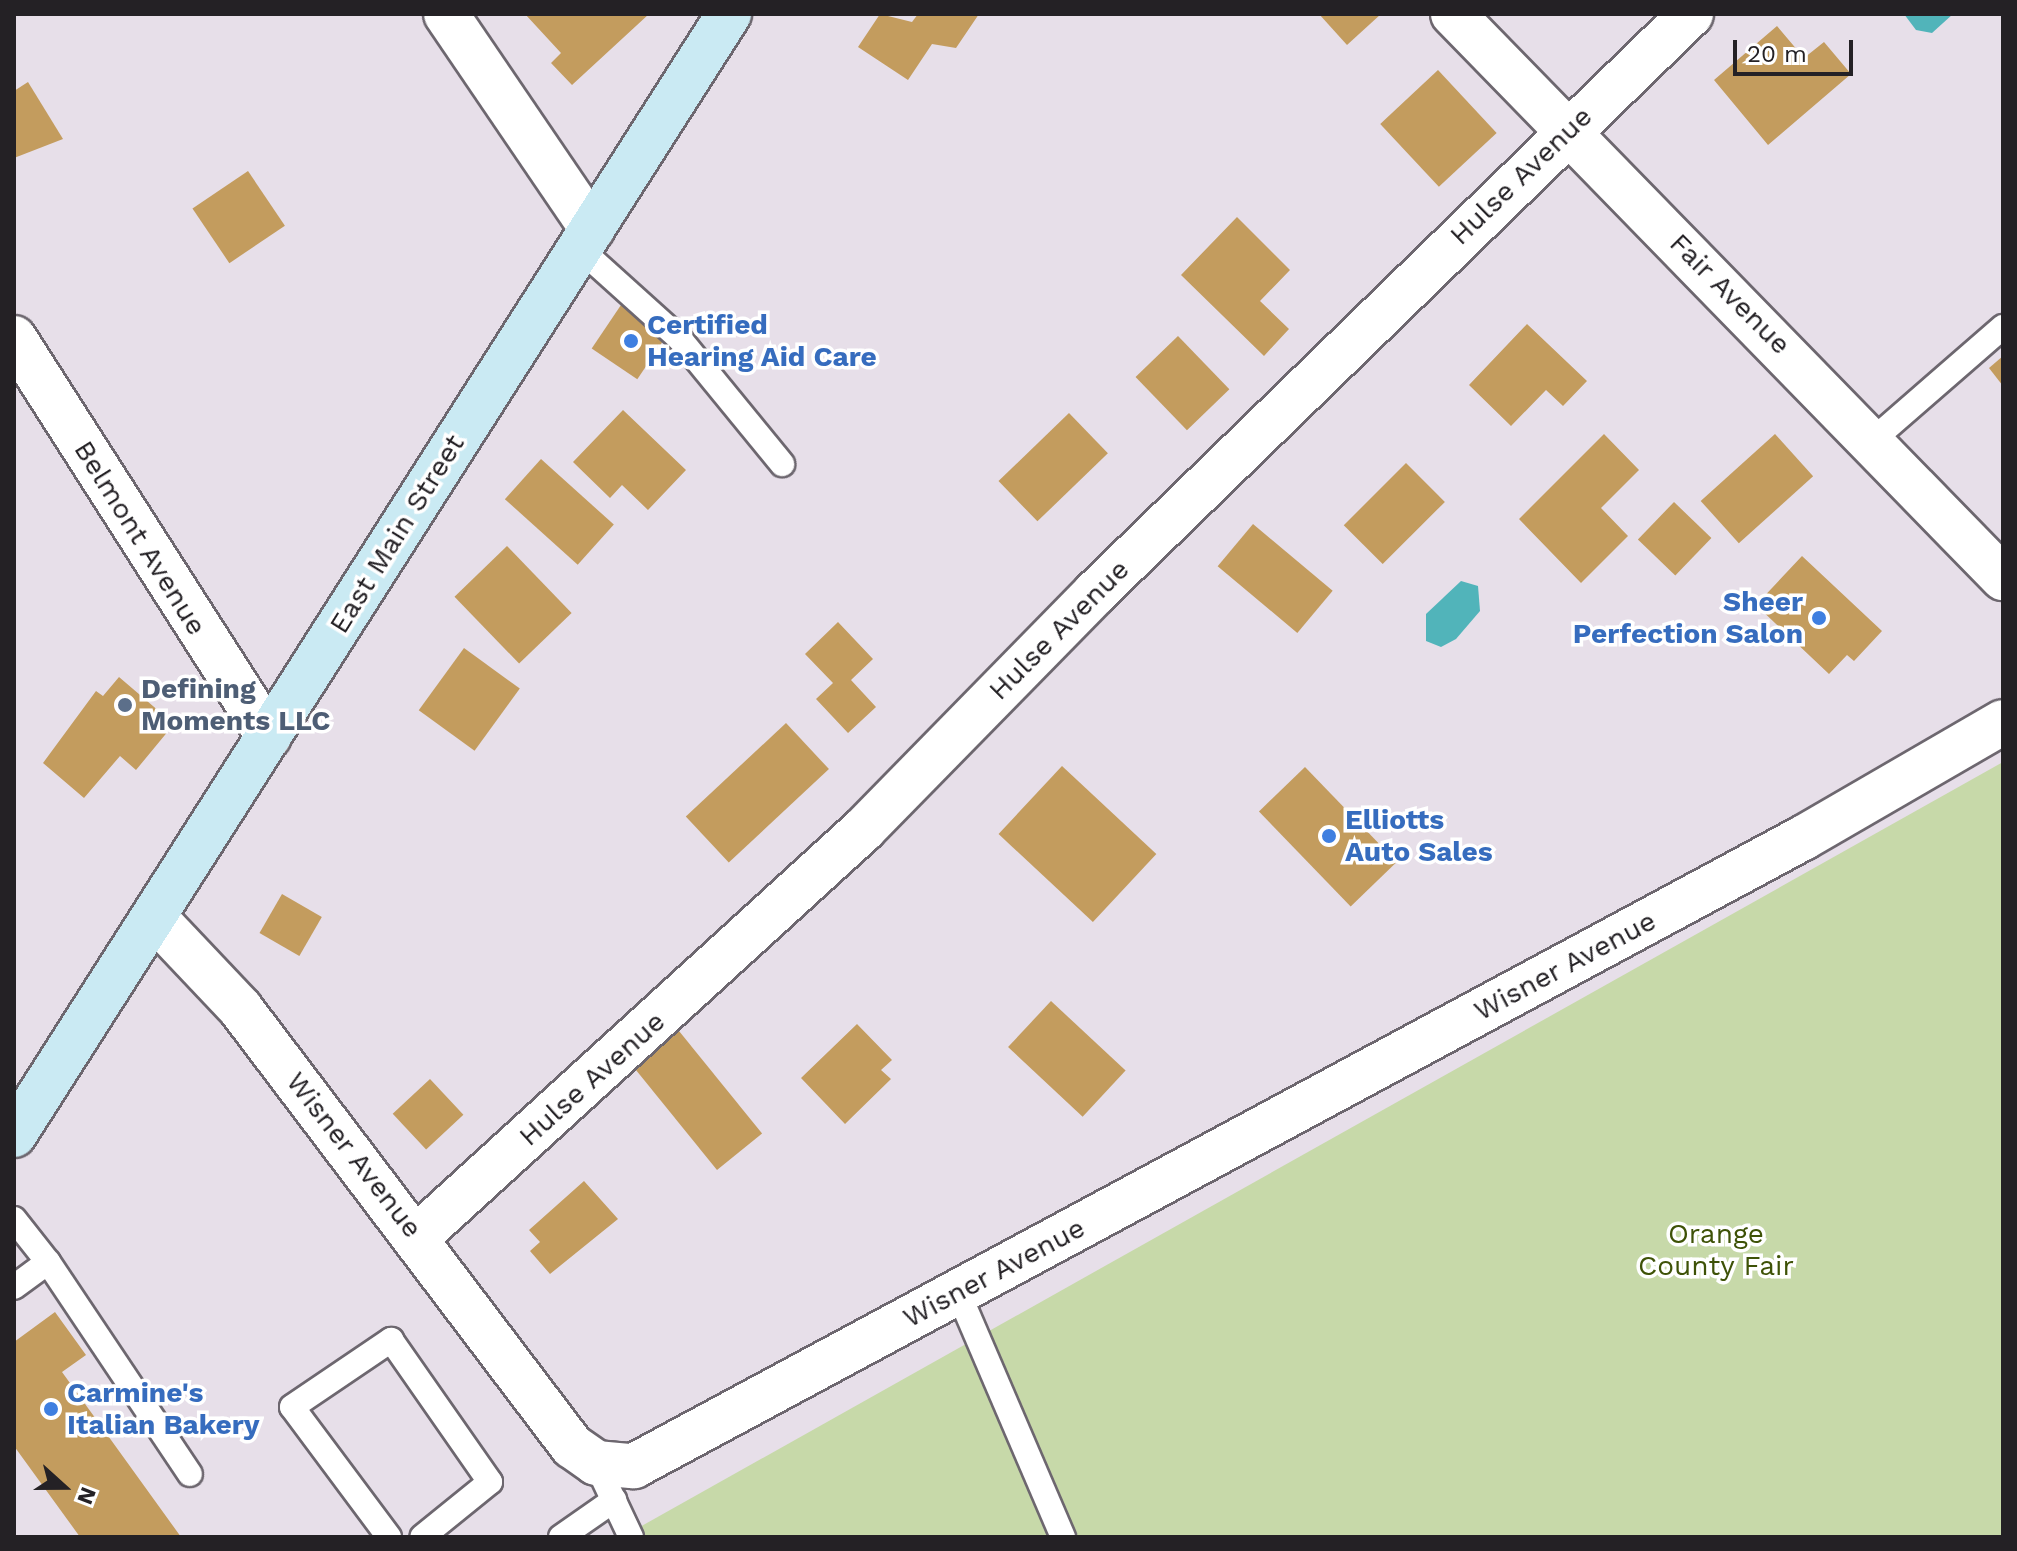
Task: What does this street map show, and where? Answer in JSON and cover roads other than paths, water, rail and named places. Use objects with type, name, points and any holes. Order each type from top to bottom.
[{"type":"main road","name":"East Main Street","points":[[20,1112],[155,918],[729,14]]},
{"type":"street","points":[[446,14],[585,239]]},
{"type":"street","name":"Fair Avenue","points":[[1453,14],[1874,439],[2003,578]]},
{"type":"street","name":"Hulse Avenue","points":[[418,1236],[864,829],[1568,130],[1691,14]]},
{"type":"street","name":"Belmont Avenue","points":[[14,338],[269,736]]},
{"type":"street","name":"Wisner Avenue","points":[[155,918],[240,1008],[418,1236],[572,1446],[605,1482],[1803,838],[2003,722]]},
{"type":"lane","points":[[585,239],[679,338],[782,464]]},
{"type":"lane","points":[[1874,439],[2003,327]]},
{"type":"lane","points":[[14,1219],[48,1262],[190,1474]]},
{"type":"lane","points":[[14,1287],[48,1262]]},
{"type":"lane","points":[[958,1292],[1063,1537]]},
{"type":"lane","points":[[389,1537],[292,1407],[391,1340],[490,1482],[422,1537]]},
{"type":"lane","points":[[561,1537],[605,1482],[631,1537]]},
{"type":"water","points":[[1904,14],[1953,14],[1932,33],[1916,30]]},
{"type":"water","points":[[1461,581],[1478,586],[1480,611],[1456,639],[1441,647],[1426,641],[1426,614]]},
{"type":"place","name":"Certified Hearing Aid Care","points":[[631,341]]},
{"type":"place","name":"Sheer Perfection Salon","points":[[1819,618]]},
{"type":"place","name":"Defining Moments LLC","points":[[125,705]]},
{"type":"place","name":"Elliotts Auto Sales","points":[[1329,836]]},
{"type":"place","name":"Carmine's Italian Bakery","points":[[51,1409]]},
{"type":"park label","name":"Orange County Fair","points":[[1716,1250]]}]
